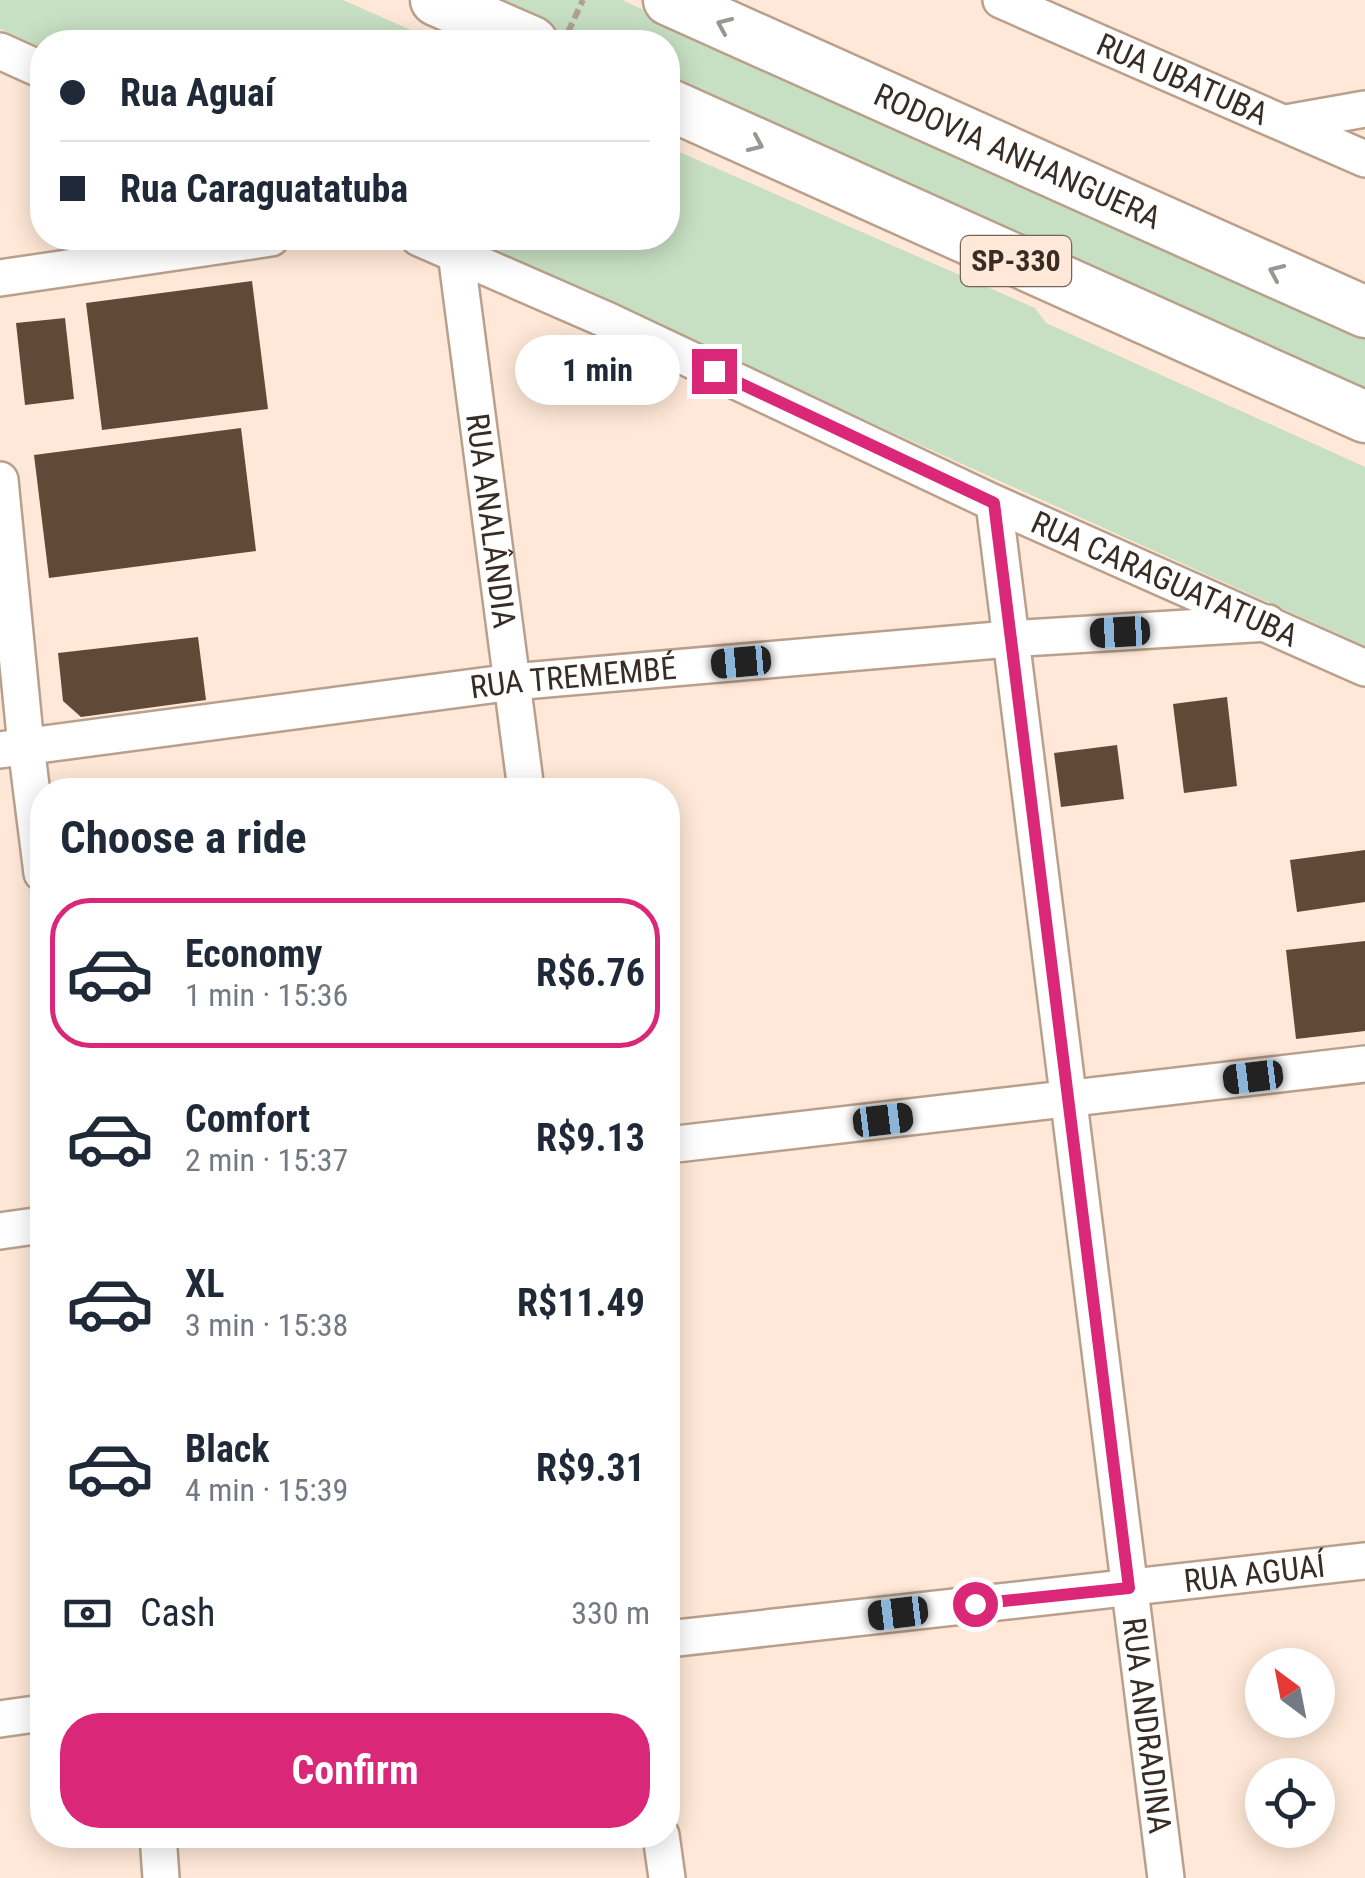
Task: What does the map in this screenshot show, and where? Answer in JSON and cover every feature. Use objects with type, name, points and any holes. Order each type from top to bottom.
[{"type":"highway","points":[[436,0],[505,30]]},
{"type":"highway","name":"RODOVIA ANHANGUERA","points":[[669,0],[1365,312]]},
{"type":"highway","name":"SP-330","points":[[680,109],[1365,418]]},
{"type":"highway","points":[[1043,274],[1252,390],[1365,442]]},
{"type":"street","name":"RUA UBATUBA","points":[[1001,0],[1365,158]]},
{"type":"street","points":[[0,51],[30,65]]},
{"type":"street","points":[[1286,123],[1365,109]]},
{"type":"street","points":[[0,278],[190,250]]},
{"type":"street","name":"RUA CARAGUATATUBA","points":[[447,250],[609,321],[994,503],[1365,668]]},
{"type":"street","name":"RUA ANALÂNDIA","points":[[456,254],[524,778]]},
{"type":"street","points":[[0,480],[13,748],[30,821]]},
{"type":"street","name":"RUA ANDRADINA","points":[[994,503],[1166,1878]]},
{"type":"street","name":"RUA TREMEMBÉ","points":[[13,748],[512,682],[1009,638],[1268,624]]},
{"type":"street","points":[[680,1144],[1365,1064]]},
{"type":"street","points":[[0,1230],[30,1226]]},
{"type":"street","name":"RUA AGUAÍ","points":[[680,1638],[1365,1561]]},
{"type":"street","points":[[0,1719],[30,1714]]},
{"type":"street","points":[[159,1848],[161,1878]]},
{"type":"street","points":[[663,1848],[667,1878]]},
{"type":"path","points":[[569,30],[582,0]]},
{"type":"green space","points":[[0,0],[343,0],[411,30],[30,30],[30,43],[0,29]]},
{"type":"green space","points":[[482,0],[622,0],[1365,334],[1365,394],[680,88],[680,30],[550,30]]},
{"type":"green space","points":[[680,152],[1035,308],[1046,323],[1365,467],[1365,646],[489,250],[680,250]]},
{"type":"building","points":[[252,281],[268,409],[102,430],[86,303]]},
{"type":"building","points":[[65,318],[74,399],[25,405],[16,323]]},
{"type":"building","points":[[241,428],[256,551],[49,578],[34,455]]},
{"type":"building","points":[[198,637],[206,700],[81,717],[63,701],[58,653]]},
{"type":"building","points":[[1227,697],[1237,786],[1184,793],[1173,704]]},
{"type":"building","points":[[1117,745],[1124,799],[1061,807],[1054,753]]},
{"type":"building","points":[[1365,850],[1365,902],[1297,912],[1290,860]]},
{"type":"building","points":[[1365,941],[1365,1031],[1296,1039],[1286,950]]},
{"type":"route","points":[[714,371],[994,503],[1129,1588],[975,1604]]}]
